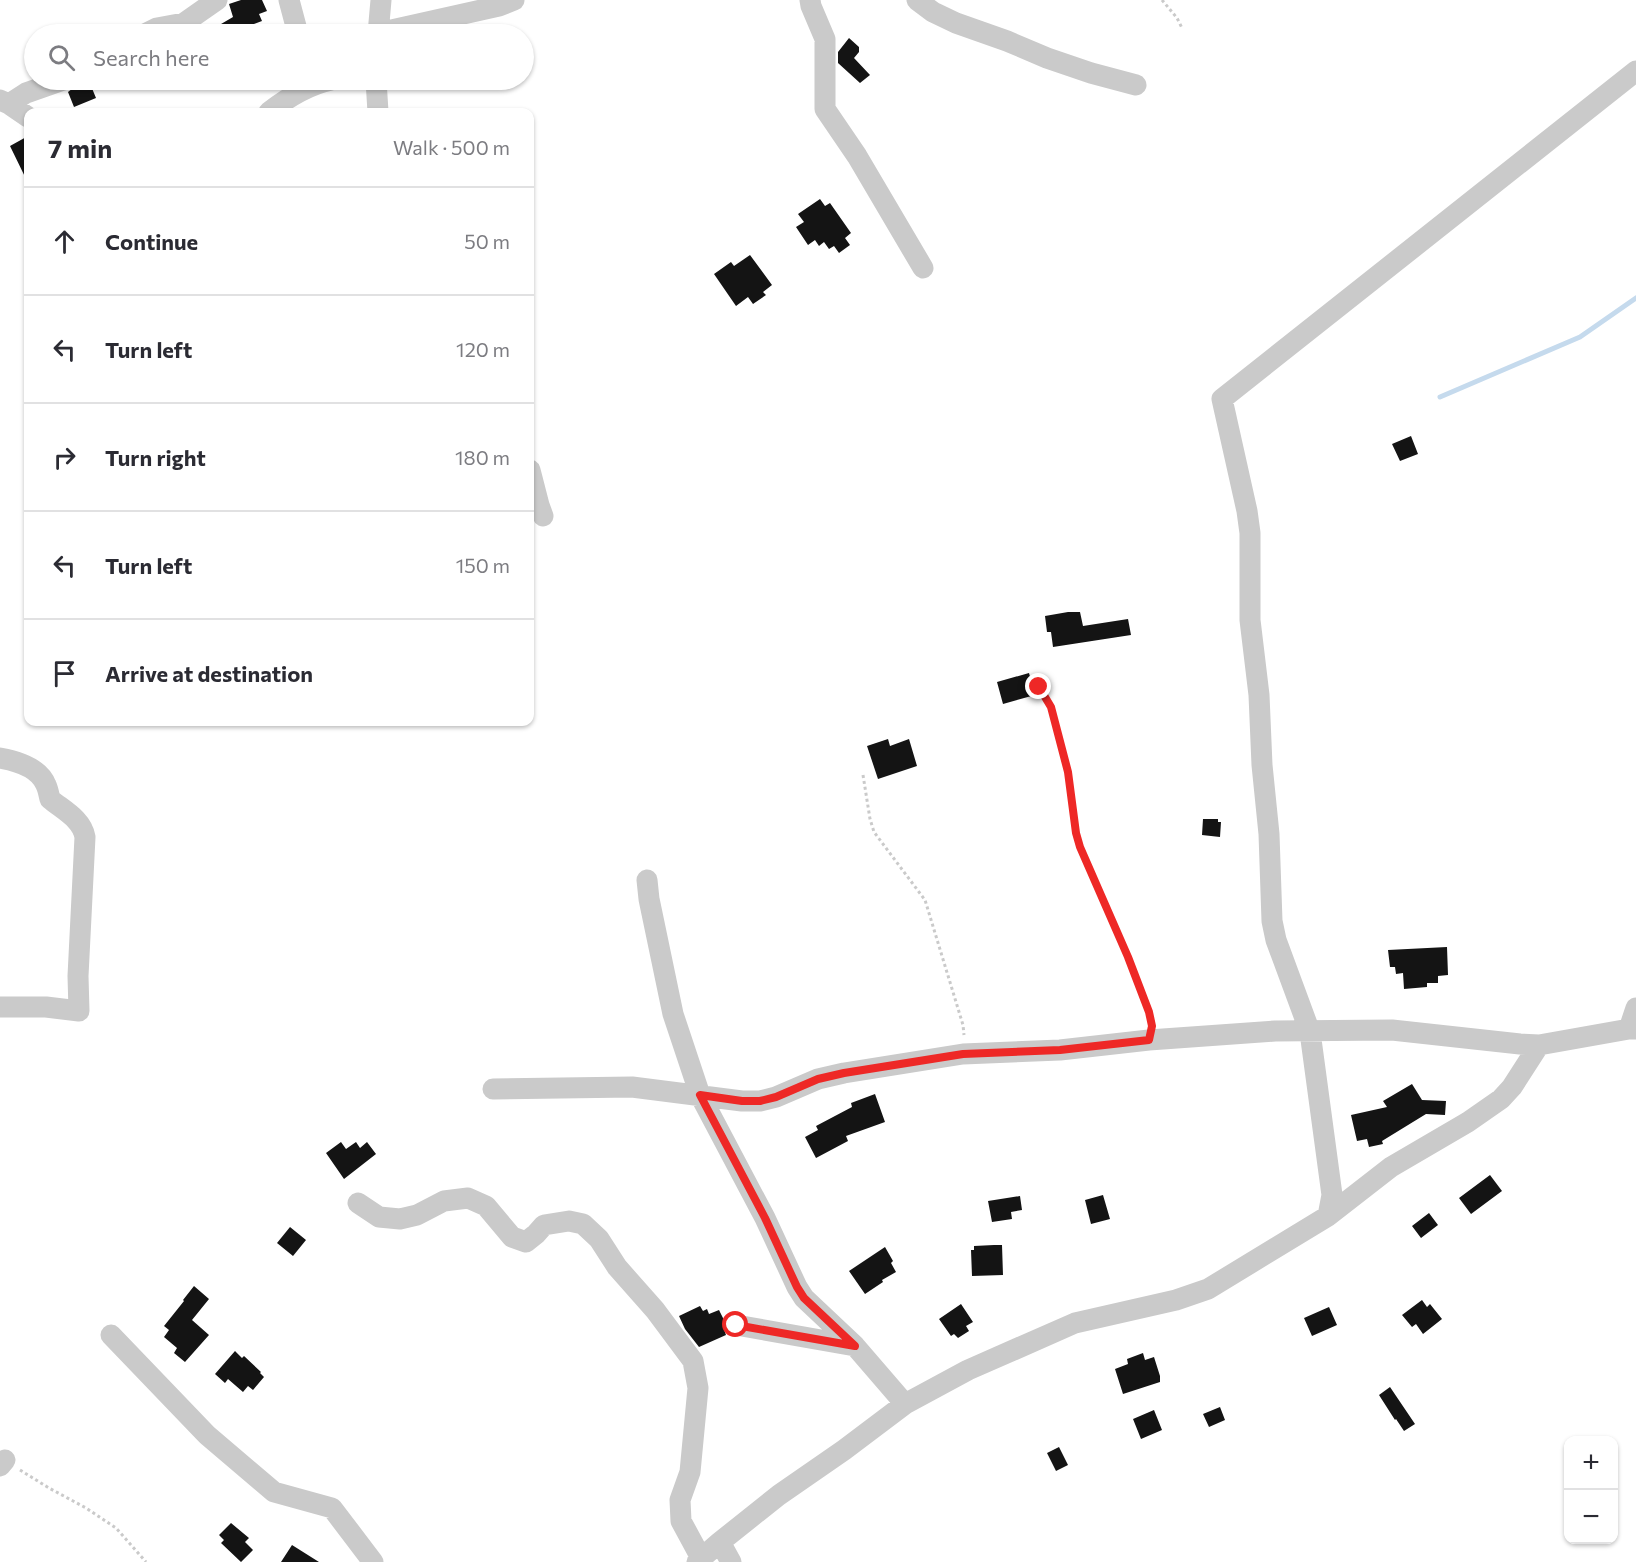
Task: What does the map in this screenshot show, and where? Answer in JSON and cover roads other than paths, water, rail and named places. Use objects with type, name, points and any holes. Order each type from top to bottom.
[{"type":"street","points":[[179,24],[184,23],[218,0]]},
{"type":"street","points":[[289,0],[295,24]]},
{"type":"street","points":[[379,24],[381,0]]},
{"type":"street","points":[[421,24],[499,6],[514,0]]},
{"type":"street","points":[[810,0],[825,39],[825,109],[857,156],[923,268]]},
{"type":"street","points":[[917,0],[933,12],[956,23],[1047,58],[1136,85]]},
{"type":"street","points":[[1328,1216],[1332,1195],[1310,1032],[1276,940],[1272,921],[1269,834],[1262,765],[1259,695],[1250,620],[1250,533],[1222,399],[1636,71]]},
{"type":"street","points":[[4,102],[35,90]]},
{"type":"street","points":[[274,108],[294,90]]},
{"type":"street","points":[[377,90],[378,108]]},
{"type":"street","points":[[4,102],[24,114]]},
{"type":"street","points":[[534,488],[543,516]]},
{"type":"street","points":[[0,758],[15,761],[34,770],[46,783],[50,799],[75,819],[83,828],[85,837],[78,976],[79,1011],[46,1007],[0,1007]]},
{"type":"street","points":[[646,880],[674,1014],[700,1095],[804,1298],[855,1346],[905,1404]]},
{"type":"street","points":[[493,1089],[632,1087],[742,1101],[760,1101],[776,1097],[818,1079],[963,1054],[1060,1050],[1149,1040],[1275,1032],[1392,1030],[1539,1045],[1633,1029],[1636,1008]]},
{"type":"street","points":[[358,1203],[379,1217],[400,1219],[417,1215],[444,1202],[468,1198],[486,1206],[512,1237],[526,1242],[544,1225],[568,1221],[583,1224],[599,1239],[617,1267],[655,1310],[693,1361],[698,1388],[690,1472],[680,1500],[681,1521],[699,1560],[778,1495],[844,1450],[905,1404],[968,1370],[1075,1323],[1208,1289],[1328,1216],[1391,1167],[1468,1122],[1501,1099],[1512,1087],[1539,1045]]},
{"type":"street","points":[[736,1325],[855,1346]]},
{"type":"street","points":[[111,1335],[207,1435],[274,1492],[332,1508],[373,1562]]},
{"type":"street","points":[[720,1542],[731,1562]]},
{"type":"waterway","points":[[1440,397],[1580,337],[1636,298]]}]
